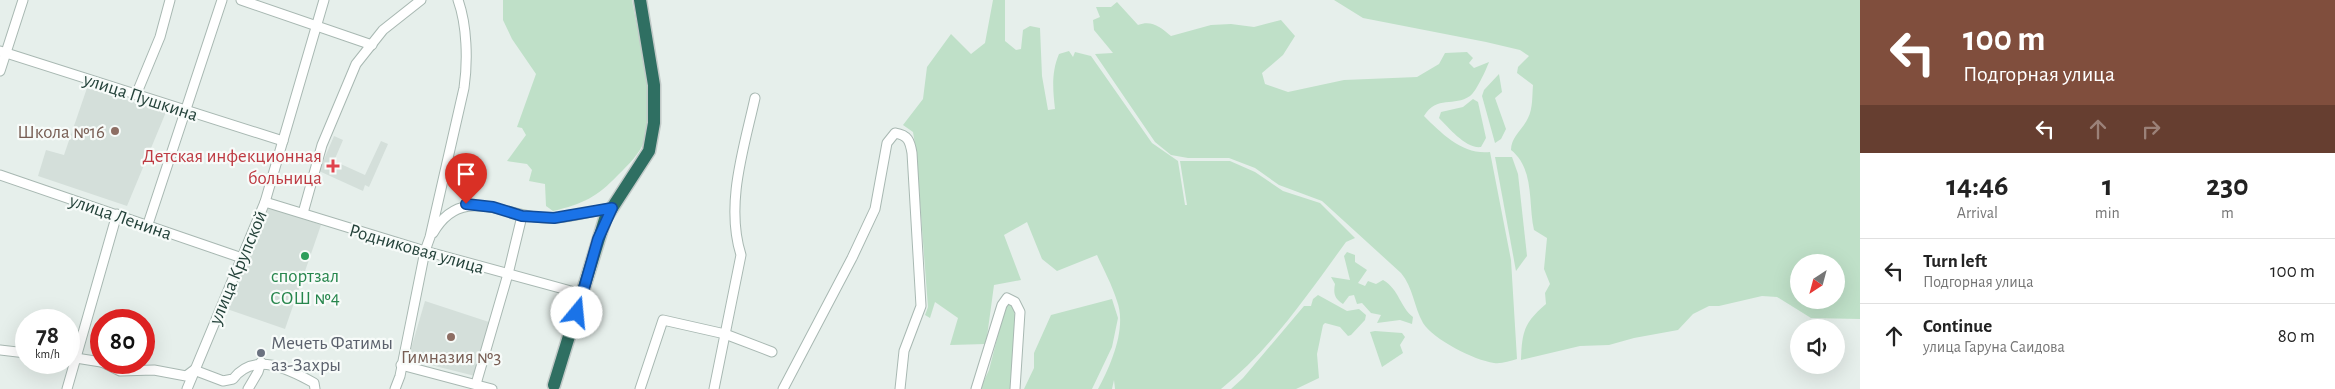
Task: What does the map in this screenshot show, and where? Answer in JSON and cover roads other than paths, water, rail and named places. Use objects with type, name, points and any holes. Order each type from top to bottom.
[{"type":"highway","points":[[554,385],[598,239],[612,208],[649,151],[654,123],[654,85],[640,0]]},
{"type":"street","points":[[0,71],[3,52],[23,0]]},
{"type":"street","points":[[136,95],[160,37],[170,0]]},
{"type":"street","points":[[148,224],[222,0]]},
{"type":"street","points":[[241,0],[372,45]]},
{"type":"street","name":"улица Крупской","points":[[187,389],[265,202],[324,0]]},
{"type":"street","points":[[303,214],[329,128],[356,64],[383,30],[421,0]]},
{"type":"street","points":[[395,389],[400,376],[425,251],[430,237],[466,74],[462,12],[458,0]]},
{"type":"street","name":"улица Пушкина","points":[[3,52],[283,141]]},
{"type":"street","points":[[714,389],[740,255],[736,241],[736,186],[755,98]]},
{"type":"street","points":[[783,389],[793,374],[802,350],[852,258],[875,209],[887,143],[895,134],[902,135],[910,140],[912,153],[921,306],[904,351],[900,389]]},
{"type":"street","name":"улица Ленина","points":[[0,175],[148,224],[242,258]]},
{"type":"street","name":"Родниковая улица","points":[[265,202],[425,251],[570,291]]},
{"type":"street","points":[[430,237],[448,214],[466,204],[493,207],[522,216],[554,218],[612,208]]},
{"type":"street","points":[[80,344],[117,214]]},
{"type":"street","points":[[476,384],[508,274],[522,216]]},
{"type":"street","points":[[976,389],[1002,306],[1007,298],[1015,302],[1020,312],[1014,389]]},
{"type":"street","points":[[640,389],[662,320],[725,334],[772,352]]},
{"type":"street","points":[[0,350],[15,352]]},
{"type":"street","points":[[248,389],[258,372],[261,362]]},
{"type":"street","points":[[155,370],[186,376],[194,370],[224,381],[233,379],[240,370],[261,362],[292,370],[314,383],[315,389]]},
{"type":"street","points":[[401,365],[492,389]]},
{"type":"street","points":[[66,389],[71,374]]},
{"type":"place","name":"Школа №16","points":[[115,131]]},
{"type":"place","name":"Детская инфекционная больница","points":[[333,166]]},
{"type":"place","name":"спортзал СОШ №4","points":[[305,256]]},
{"type":"place","name":"Гимназия №3","points":[[451,337]]},
{"type":"place","name":"Мечеть Фатимы аз-Захры","points":[[261,353]]}]
